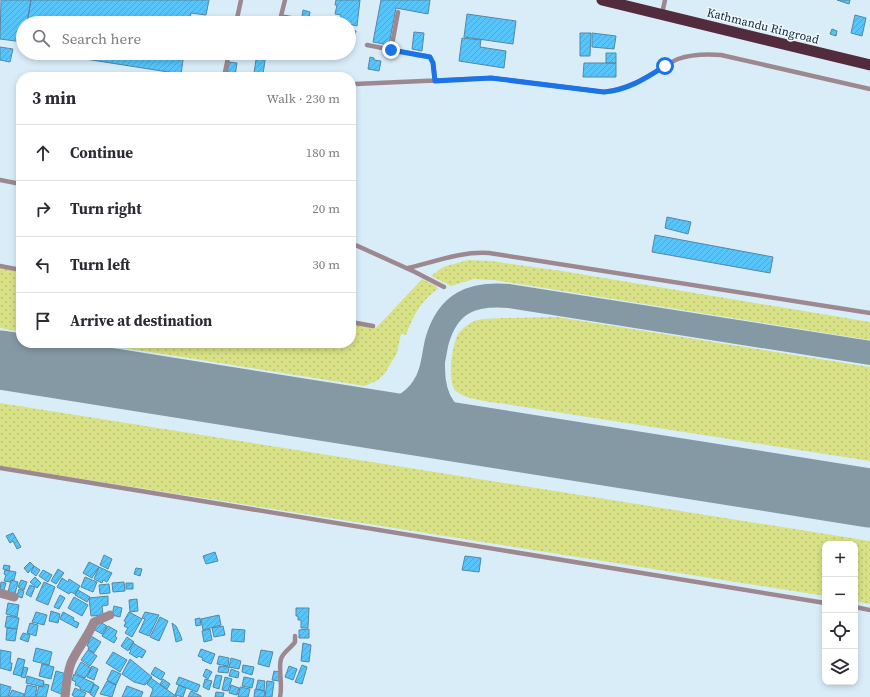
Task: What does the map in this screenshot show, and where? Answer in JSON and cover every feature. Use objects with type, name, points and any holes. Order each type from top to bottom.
[{"type":"highway","name":"Kathmandu Ringroad","points":[[602,0],[870,65]]},
{"type":"street","points":[[0,593],[14,597]]},
{"type":"street","points":[[65,697],[71,663],[94,622],[110,615]]},
{"type":"lane","points":[[238,16],[241,0]]},
{"type":"lane","points":[[281,16],[285,0]]},
{"type":"lane","points":[[662,14],[665,0]]},
{"type":"lane","points":[[391,50],[398,12]]},
{"type":"lane","points":[[366,45],[430,57],[433,63],[435,81]]},
{"type":"lane","points":[[356,85],[491,78],[604,92],[618,91],[629,87],[677,60],[689,56],[709,54],[721,55],[870,89]]},
{"type":"lane","points":[[225,72],[228,60]]},
{"type":"lane","points":[[0,180],[16,183]]},
{"type":"lane","points":[[356,245],[408,268],[444,287]]},
{"type":"lane","points":[[408,268],[459,255],[479,252],[870,313]]},
{"type":"lane","points":[[0,266],[16,269]]},
{"type":"lane","points":[[356,323],[373,326]]},
{"type":"lane","points":[[0,468],[822,603]]},
{"type":"lane","points":[[858,608],[870,610]]},
{"type":"lane","points":[[280,697],[282,678],[281,660],[284,652],[295,642],[295,636]]},
{"type":"green space","points":[[468,260],[491,261],[562,271],[870,322],[870,340],[494,280],[474,279],[451,286],[431,276],[443,267]]},
{"type":"green space","points":[[0,267],[16,270],[16,331],[0,328]]},
{"type":"green space","points":[[422,279],[436,286],[438,289],[422,303],[406,335],[401,334],[397,353],[385,373],[378,380],[365,386],[125,348],[356,348],[356,325],[376,328]]},
{"type":"green space","points":[[557,317],[870,367],[870,461],[473,399],[462,395],[454,388],[451,373],[452,355],[458,334],[463,328],[472,322],[484,319]]},
{"type":"green space","points":[[0,403],[870,541],[870,604],[858,602],[858,541],[822,541],[822,596],[0,466]]},
{"type":"building","points":[[1,0],[31,0],[28,16],[16,16],[16,41],[0,39]]},
{"type":"building","points":[[31,0],[209,0],[206,15],[191,13],[190,16],[28,16]]},
{"type":"building","points":[[336,0],[360,0],[357,26],[356,16],[341,16],[335,14],[337,5],[335,5]]},
{"type":"building","points":[[381,0],[430,0],[428,14],[396,8],[389,45],[373,42]]},
{"type":"building","points":[[837,0],[850,0],[849,4]]},
{"type":"building","points":[[303,10],[310,12],[309,16],[302,16]]},
{"type":"building","points":[[467,14],[516,21],[513,44],[464,37]]},
{"type":"building","points":[[855,15],[866,18],[862,36],[851,33]]},
{"type":"building","points":[[832,29],[837,31],[836,36],[830,34]]},
{"type":"building","points":[[414,32],[424,33],[422,51],[412,49]]},
{"type":"building","points":[[580,33],[591,33],[590,56],[580,56]]},
{"type":"building","points":[[592,33],[616,36],[614,49],[592,47]]},
{"type":"building","points":[[462,38],[481,40],[480,47],[506,51],[504,68],[459,61]]},
{"type":"building","points":[[0,47],[13,49],[10,62],[0,60]]},
{"type":"building","points":[[606,53],[616,53],[616,63],[606,63]]},
{"type":"building","points":[[370,57],[374,58],[374,60],[381,61],[379,71],[368,69]]},
{"type":"building","points":[[92,60],[183,60],[181,72],[168,72]]},
{"type":"building","points":[[256,60],[265,60],[263,72],[254,72]]},
{"type":"building","points":[[229,62],[237,63],[236,72],[227,72]]},
{"type":"building","points":[[584,63],[616,63],[616,77],[583,77]]},
{"type":"building","points":[[667,217],[691,222],[688,234],[665,228]]},
{"type":"building","points":[[655,235],[773,257],[770,273],[652,252]]},
{"type":"building","points":[[13,533],[21,547],[17,549],[13,541],[10,543],[6,536]]},
{"type":"building","points":[[215,552],[218,561],[206,564],[203,556]]},
{"type":"building","points":[[104,555],[112,559],[108,569],[100,565]]},
{"type":"building","points":[[465,556],[481,558],[479,572],[462,570]]},
{"type":"building","points":[[30,562],[34,566],[28,573],[24,568]]},
{"type":"building","points":[[89,562],[99,567],[92,578],[83,573]]},
{"type":"building","points":[[4,565],[10,566],[9,571],[3,569]]},
{"type":"building","points":[[34,566],[40,570],[36,576],[31,572]]},
{"type":"building","points":[[99,567],[112,573],[107,582],[103,580],[102,583],[94,579]]},
{"type":"building","points":[[136,568],[142,569],[140,576],[134,574]]},
{"type":"building","points":[[58,569],[64,573],[56,584],[51,581]]},
{"type":"building","points":[[5,570],[16,572],[14,580],[11,580],[10,582],[4,581],[6,575],[4,574]]},
{"type":"building","points":[[43,570],[52,575],[48,582],[39,576]]},
{"type":"building","points":[[35,577],[41,583],[37,588],[30,582]]},
{"type":"building","points":[[85,577],[97,582],[93,592],[81,587]]},
{"type":"building","points":[[62,578],[68,582],[69,579],[80,586],[75,594],[71,592],[69,594],[57,587]]},
{"type":"building","points":[[11,580],[18,582],[15,594],[8,592]]},
{"type":"building","points":[[21,580],[27,582],[24,590],[18,587]]},
{"type":"building","points":[[1,582],[6,583],[4,590],[0,589]]},
{"type":"building","points":[[44,582],[55,587],[48,605],[36,600]]},
{"type":"building","points":[[124,582],[125,591],[113,592],[112,583]]},
{"type":"building","points":[[126,583],[133,583],[133,589],[126,589]]},
{"type":"building","points":[[109,584],[110,593],[100,594],[99,585]]},
{"type":"building","points":[[30,585],[35,587],[31,597],[26,594]]},
{"type":"building","points":[[19,589],[24,591],[22,598],[17,596]]},
{"type":"building","points":[[78,590],[90,597],[87,602],[75,595]]},
{"type":"building","points":[[60,595],[65,598],[59,609],[54,607]]},
{"type":"building","points":[[108,596],[108,605],[102,606],[103,615],[91,616],[89,598]]},
{"type":"building","points":[[74,597],[88,605],[82,616],[68,608]]},
{"type":"building","points":[[137,599],[138,611],[130,612],[129,600]]},
{"type":"building","points":[[8,603],[19,605],[17,617],[6,614]]},
{"type":"building","points":[[114,606],[122,608],[120,617],[112,615]]},
{"type":"building","points":[[296,608],[309,608],[308,628],[301,628],[301,620],[298,620],[298,616],[296,616]]},
{"type":"building","points":[[51,611],[60,614],[58,623],[49,621]]},
{"type":"building","points":[[36,612],[47,615],[44,625],[32,622]]},
{"type":"building","points":[[63,612],[74,618],[73,620],[79,623],[77,628],[60,619]]},
{"type":"building","points":[[129,612],[142,619],[132,637],[125,633],[128,628],[124,626],[126,622],[124,621]]},
{"type":"building","points":[[145,612],[159,615],[149,636],[139,632],[145,619],[142,618]]},
{"type":"building","points":[[219,615],[221,625],[203,630],[201,619]]},
{"type":"building","points":[[7,616],[19,618],[17,629],[5,627]]},
{"type":"building","points":[[160,617],[168,621],[159,641],[150,637]]},
{"type":"building","points":[[200,618],[201,625],[196,626],[195,619]]},
{"type":"building","points":[[98,621],[107,626],[102,634],[93,629]]},
{"type":"building","points":[[30,623],[38,625],[36,636],[27,633]]},
{"type":"building","points":[[172,623],[176,626],[182,640],[176,642]]},
{"type":"building","points":[[108,626],[117,631],[115,636],[117,638],[114,643],[102,636]]},
{"type":"building","points":[[223,626],[225,635],[214,637],[212,628]]},
{"type":"building","points":[[7,628],[17,629],[15,641],[6,640]]},
{"type":"building","points":[[210,629],[212,640],[204,642],[202,631]]},
{"type":"building","points":[[232,629],[245,630],[244,642],[231,641]]},
{"type":"building","points":[[309,629],[309,638],[299,638],[299,630]]},
{"type":"building","points":[[23,633],[30,635],[28,642],[20,639]]},
{"type":"building","points":[[91,636],[101,642],[94,653],[88,649],[89,647],[87,646]]},
{"type":"building","points":[[127,637],[134,642],[128,651],[121,646]]},
{"type":"building","points":[[133,643],[146,651],[142,658],[139,656],[137,658],[129,653],[131,651],[129,649]]},
{"type":"building","points":[[303,643],[311,645],[309,662],[301,661]]},
{"type":"building","points":[[36,648],[52,652],[49,665],[33,661]]},
{"type":"building","points":[[201,649],[215,654],[211,664],[202,660],[203,658],[198,656]]},
{"type":"building","points":[[0,650],[11,652],[11,671],[0,668]]},
{"type":"building","points":[[88,650],[97,656],[90,666],[81,660]]},
{"type":"building","points":[[261,650],[273,652],[269,667],[258,664]]},
{"type":"building","points":[[113,652],[127,660],[120,672],[106,663]]},
{"type":"building","points":[[219,656],[229,658],[228,666],[217,664]]},
{"type":"building","points":[[18,658],[25,660],[21,676],[13,674]]},
{"type":"building","points":[[231,658],[241,661],[239,669],[229,667]]},
{"type":"building","points":[[130,659],[152,677],[145,685],[134,682],[122,674]]},
{"type":"building","points":[[81,662],[91,668],[85,678],[75,673]]},
{"type":"building","points":[[42,664],[54,667],[51,679],[39,676]]},
{"type":"building","points":[[243,665],[254,667],[252,675],[242,672]]},
{"type":"building","points":[[302,665],[307,667],[302,684],[295,682]]},
{"type":"building","points":[[92,666],[98,669],[94,680],[87,677]]},
{"type":"building","points":[[219,666],[229,667],[228,673],[218,672]]},
{"type":"building","points":[[289,666],[297,669],[293,680],[285,677]]},
{"type":"building","points":[[24,667],[28,668],[25,678],[21,677]]},
{"type":"building","points":[[155,667],[165,673],[161,680],[151,674]]},
{"type":"building","points":[[206,669],[212,672],[208,679],[203,676]]},
{"type":"building","points":[[231,669],[239,672],[238,678],[229,676]]},
{"type":"building","points":[[112,670],[121,674],[116,685],[107,680]]},
{"type":"building","points":[[56,671],[67,674],[61,694],[51,690]]},
{"type":"building","points":[[274,671],[281,672],[279,681],[272,680]]},
{"type":"building","points":[[74,674],[94,683],[90,693],[75,685],[76,682],[72,680]]},
{"type":"building","points":[[216,675],[222,676],[219,689],[213,687]]},
{"type":"building","points":[[27,676],[44,681],[43,687],[26,683]]},
{"type":"building","points":[[179,677],[200,685],[197,692],[176,684]]},
{"type":"building","points":[[225,677],[232,679],[228,691],[222,690]]},
{"type":"building","points":[[244,677],[254,679],[252,688],[242,686]]},
{"type":"building","points":[[151,678],[177,697],[150,697],[153,689],[147,684]]},
{"type":"building","points":[[163,679],[170,684],[167,689],[160,684]]},
{"type":"building","points":[[205,679],[212,681],[209,690],[203,687]]},
{"type":"building","points":[[258,680],[265,681],[264,691],[256,689]]},
{"type":"building","points":[[107,681],[116,685],[112,697],[100,694]]},
{"type":"building","points":[[267,681],[274,682],[272,697],[265,697]]},
{"type":"building","points":[[0,684],[11,687],[8,697],[0,697]]},
{"type":"building","points":[[44,684],[49,685],[46,697],[36,697],[39,686],[43,687]]},
{"type":"building","points":[[94,684],[99,687],[94,697],[90,694]]},
{"type":"building","points":[[27,685],[37,687],[35,697],[24,697]]},
{"type":"building","points":[[179,685],[186,688],[183,697],[175,695]]},
{"type":"building","points":[[231,685],[239,688],[237,695],[229,693]]},
{"type":"building","points":[[127,686],[143,692],[141,697],[122,697]]},
{"type":"building","points":[[240,687],[250,689],[248,697],[238,697]]},
{"type":"building","points":[[75,688],[86,693],[84,697],[74,697],[72,695]]},
{"type":"building","points":[[255,689],[265,691],[264,697],[254,697]]},
{"type":"building","points":[[12,690],[24,694],[23,697],[9,697]]},
{"type":"building","points":[[191,691],[201,696],[201,697],[188,697]]},
{"type":"building","points":[[216,692],[224,693],[223,697],[215,697]]},
{"type":"taxiway","points":[[379,419],[404,406],[419,393],[429,377],[437,341],[448,318],[455,309],[463,303],[483,296],[509,296],[870,353]]},
{"type":"taxiway","points":[[433,364],[435,389],[444,409],[460,423],[482,436]]},
{"type":"runway","points":[[0,360],[870,498]]},
{"type":"route","points":[[391,50],[430,57],[433,63],[435,81],[472,78],[508,79],[604,92],[618,91],[629,87],[665,66]]}]
